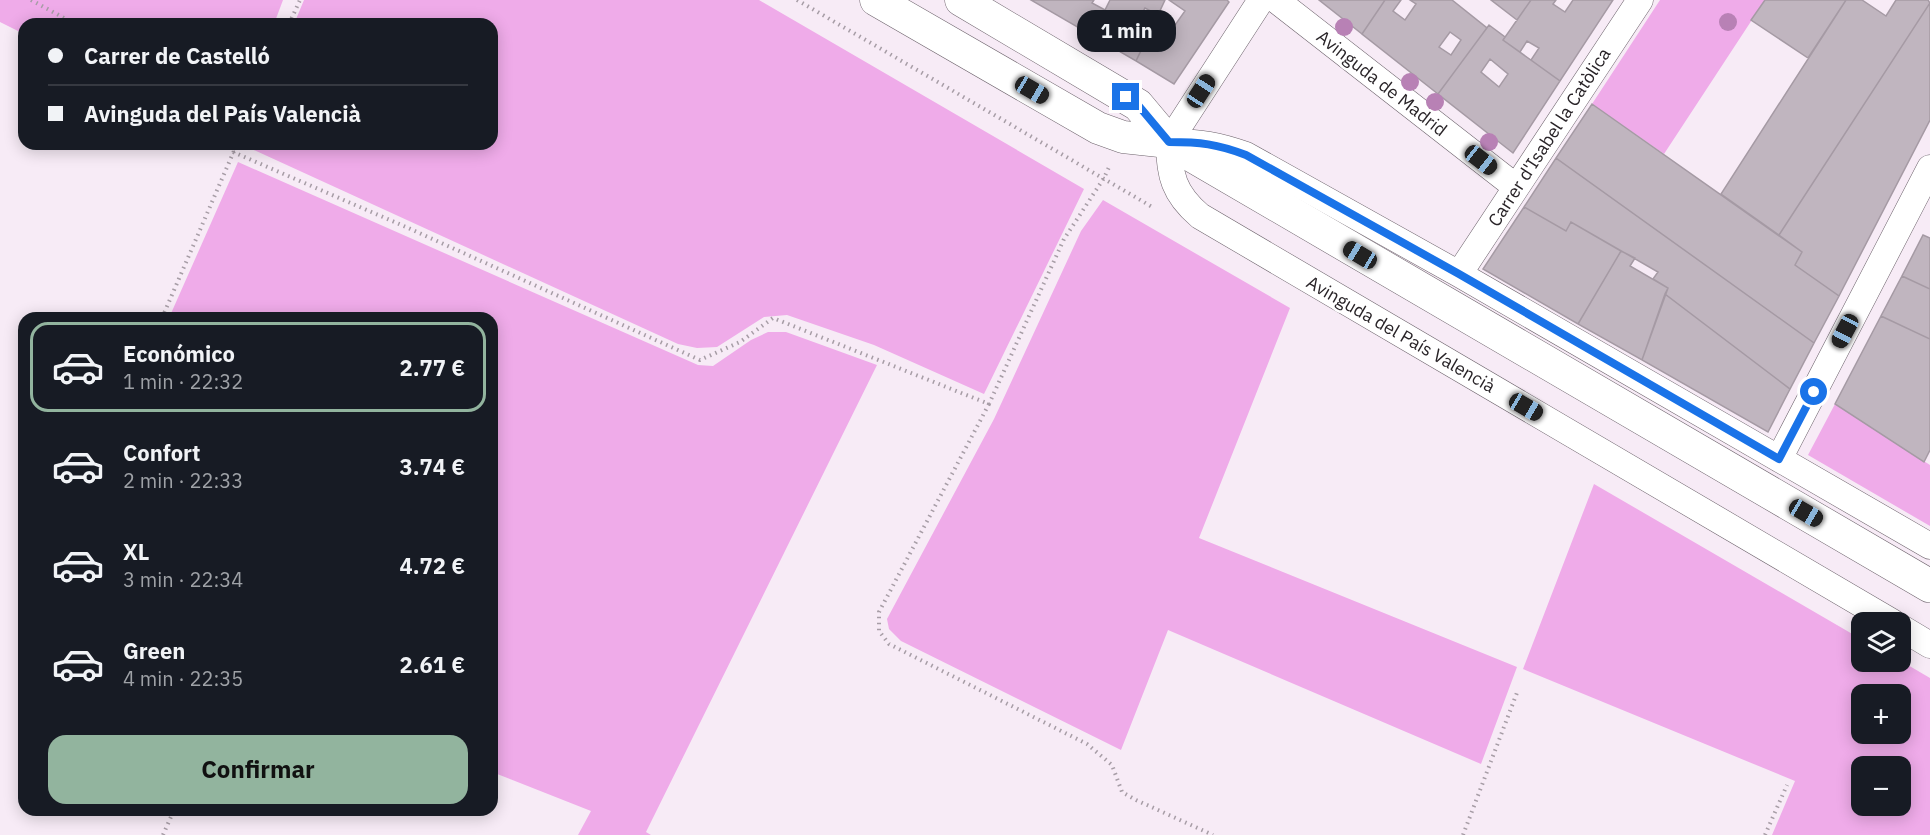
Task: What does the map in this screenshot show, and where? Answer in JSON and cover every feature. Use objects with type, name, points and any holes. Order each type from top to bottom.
[{"type":"main road","points":[[1169,142],[1930,586]]},
{"type":"street","points":[[876,0],[1098,128],[1123,137],[1219,145],[1246,155],[1459,274],[1930,546]]},
{"type":"street","points":[[961,0],[1138,105],[1169,142]]},
{"type":"street","points":[[1169,142],[1261,0]]},
{"type":"street","name":"Avinguda de Madrid","points":[[1276,0],[1516,188]]},
{"type":"street","name":"Carrer d'Isabel la Catòlica","points":[[1459,274],[1640,0]]},
{"type":"street","name":"Avinguda del País Valencià","points":[[1169,142],[1169,162],[1177,192],[1186,204],[1200,216],[1875,612]]},
{"type":"street","points":[[1779,459],[1930,168]]},
{"type":"street","points":[[1911,634],[1930,645]]},
{"type":"path","points":[[31,0],[64,18]]},
{"type":"path","points":[[292,18],[300,0]]},
{"type":"path","points":[[797,0],[1155,208]]},
{"type":"path","points":[[1123,137],[1104,178],[1064,239],[989,404],[879,612],[879,631],[889,644],[1087,744],[1112,765],[1122,792],[1213,835]]},
{"type":"path","points":[[165,312],[233,152],[406,227],[700,360],[740,342],[772,318],[989,404]]},
{"type":"path","points":[[1463,835],[1518,690]]},
{"type":"path","points":[[1765,835],[1787,785]]},
{"type":"path","points":[[163,835],[171,816]]},
{"type":"shaded area","points":[[0,0],[283,0],[276,18],[18,18],[18,31],[0,22]]},
{"type":"shaded area","points":[[304,0],[759,0],[1084,189],[984,394],[874,345],[787,315],[764,317],[717,347],[697,348],[678,344],[254,150],[498,150],[498,18],[296,18]]},
{"type":"shaded area","points":[[1660,0],[1765,0],[1664,154],[1592,104]]},
{"type":"shaded area","points":[[238,162],[698,365],[713,366],[751,340],[768,332],[786,332],[877,365],[646,832],[651,835],[578,835],[591,811],[498,774],[498,312],[172,312]]},
{"type":"shaded area","points":[[1103,200],[1290,308],[1199,538],[1517,667],[1481,764],[1168,630],[1121,750],[901,641],[889,629],[887,619],[994,419],[1081,231]]},
{"type":"shaded area","points":[[1835,404],[1930,465],[1930,526],[1808,455]]},
{"type":"shaded area","points":[[1594,484],[1851,633],[1851,672],[1911,672],[1911,667],[1930,678],[1930,835],[1772,835],[1795,781],[1523,669]]},
{"type":"building","points":[[1031,0],[1094,0],[1092,3],[1105,10],[1110,0],[1165,0],[1158,15],[1145,8],[1138,20],[1152,28],[1136,61]]},
{"type":"building","points":[[1169,0],[1227,0],[1229,2],[1174,84],[1136,61],[1157,17],[1173,28],[1185,11]]},
{"type":"building","points":[[1319,0],[1385,0],[1362,34]]},
{"type":"building","points":[[1385,0],[1401,0],[1393,11],[1405,20],[1416,4],[1410,0],[1452,0],[1487,28],[1438,94],[1362,34]],"holes":[[[1450,32],[1461,40],[1451,55],[1439,47]]]},
{"type":"building","points":[[1491,0],[1531,0],[1517,20]]},
{"type":"building","points":[[1531,0],[1556,0],[1553,4],[1565,12],[1573,0],[1613,0],[1560,81],[1531,60],[1539,48],[1527,41],[1520,52],[1503,40]]},
{"type":"building","points":[[1765,0],[1846,0],[1808,58],[1751,20]]},
{"type":"building","points":[[1846,0],[1862,0],[1886,16],[1896,0],[1928,0],[1930,3],[1779,235],[1721,194]]},
{"type":"building","points":[[1930,3],[1930,120],[1839,296],[1795,265],[1802,252],[1779,235]]},
{"type":"building","points":[[1489,25],[1505,37],[1503,40],[1560,81],[1513,153],[1438,94]],"holes":[[[1490,59],[1508,74],[1499,87],[1481,72]]]},
{"type":"building","points":[[1592,104],[1802,252],[1795,265],[1839,296],[1814,343],[1556,158]]},
{"type":"building","points":[[1556,158],[1814,343],[1790,389],[1665,294],[1668,288],[1653,279],[1658,272],[1571,222],[1566,231],[1524,207]]},
{"type":"building","points":[[1524,207],[1566,231],[1571,222],[1621,251],[1578,324],[1483,269]]},
{"type":"building","points":[[1923,235],[1930,238],[1930,289],[1902,276]]},
{"type":"building","points":[[1621,251],[1635,258],[1630,266],[1668,288],[1642,360],[1578,324]]},
{"type":"building","points":[[1902,276],[1930,289],[1930,339],[1881,316]]},
{"type":"building","points":[[1665,294],[1790,389],[1768,432],[1642,360]]},
{"type":"building","points":[[1881,316],[1930,339],[1930,450],[1924,462],[1835,404]]},
{"type":"route","points":[[1126,97],[1138,105],[1169,142],[1219,145],[1246,155],[1459,274],[1779,459],[1814,392]]}]
